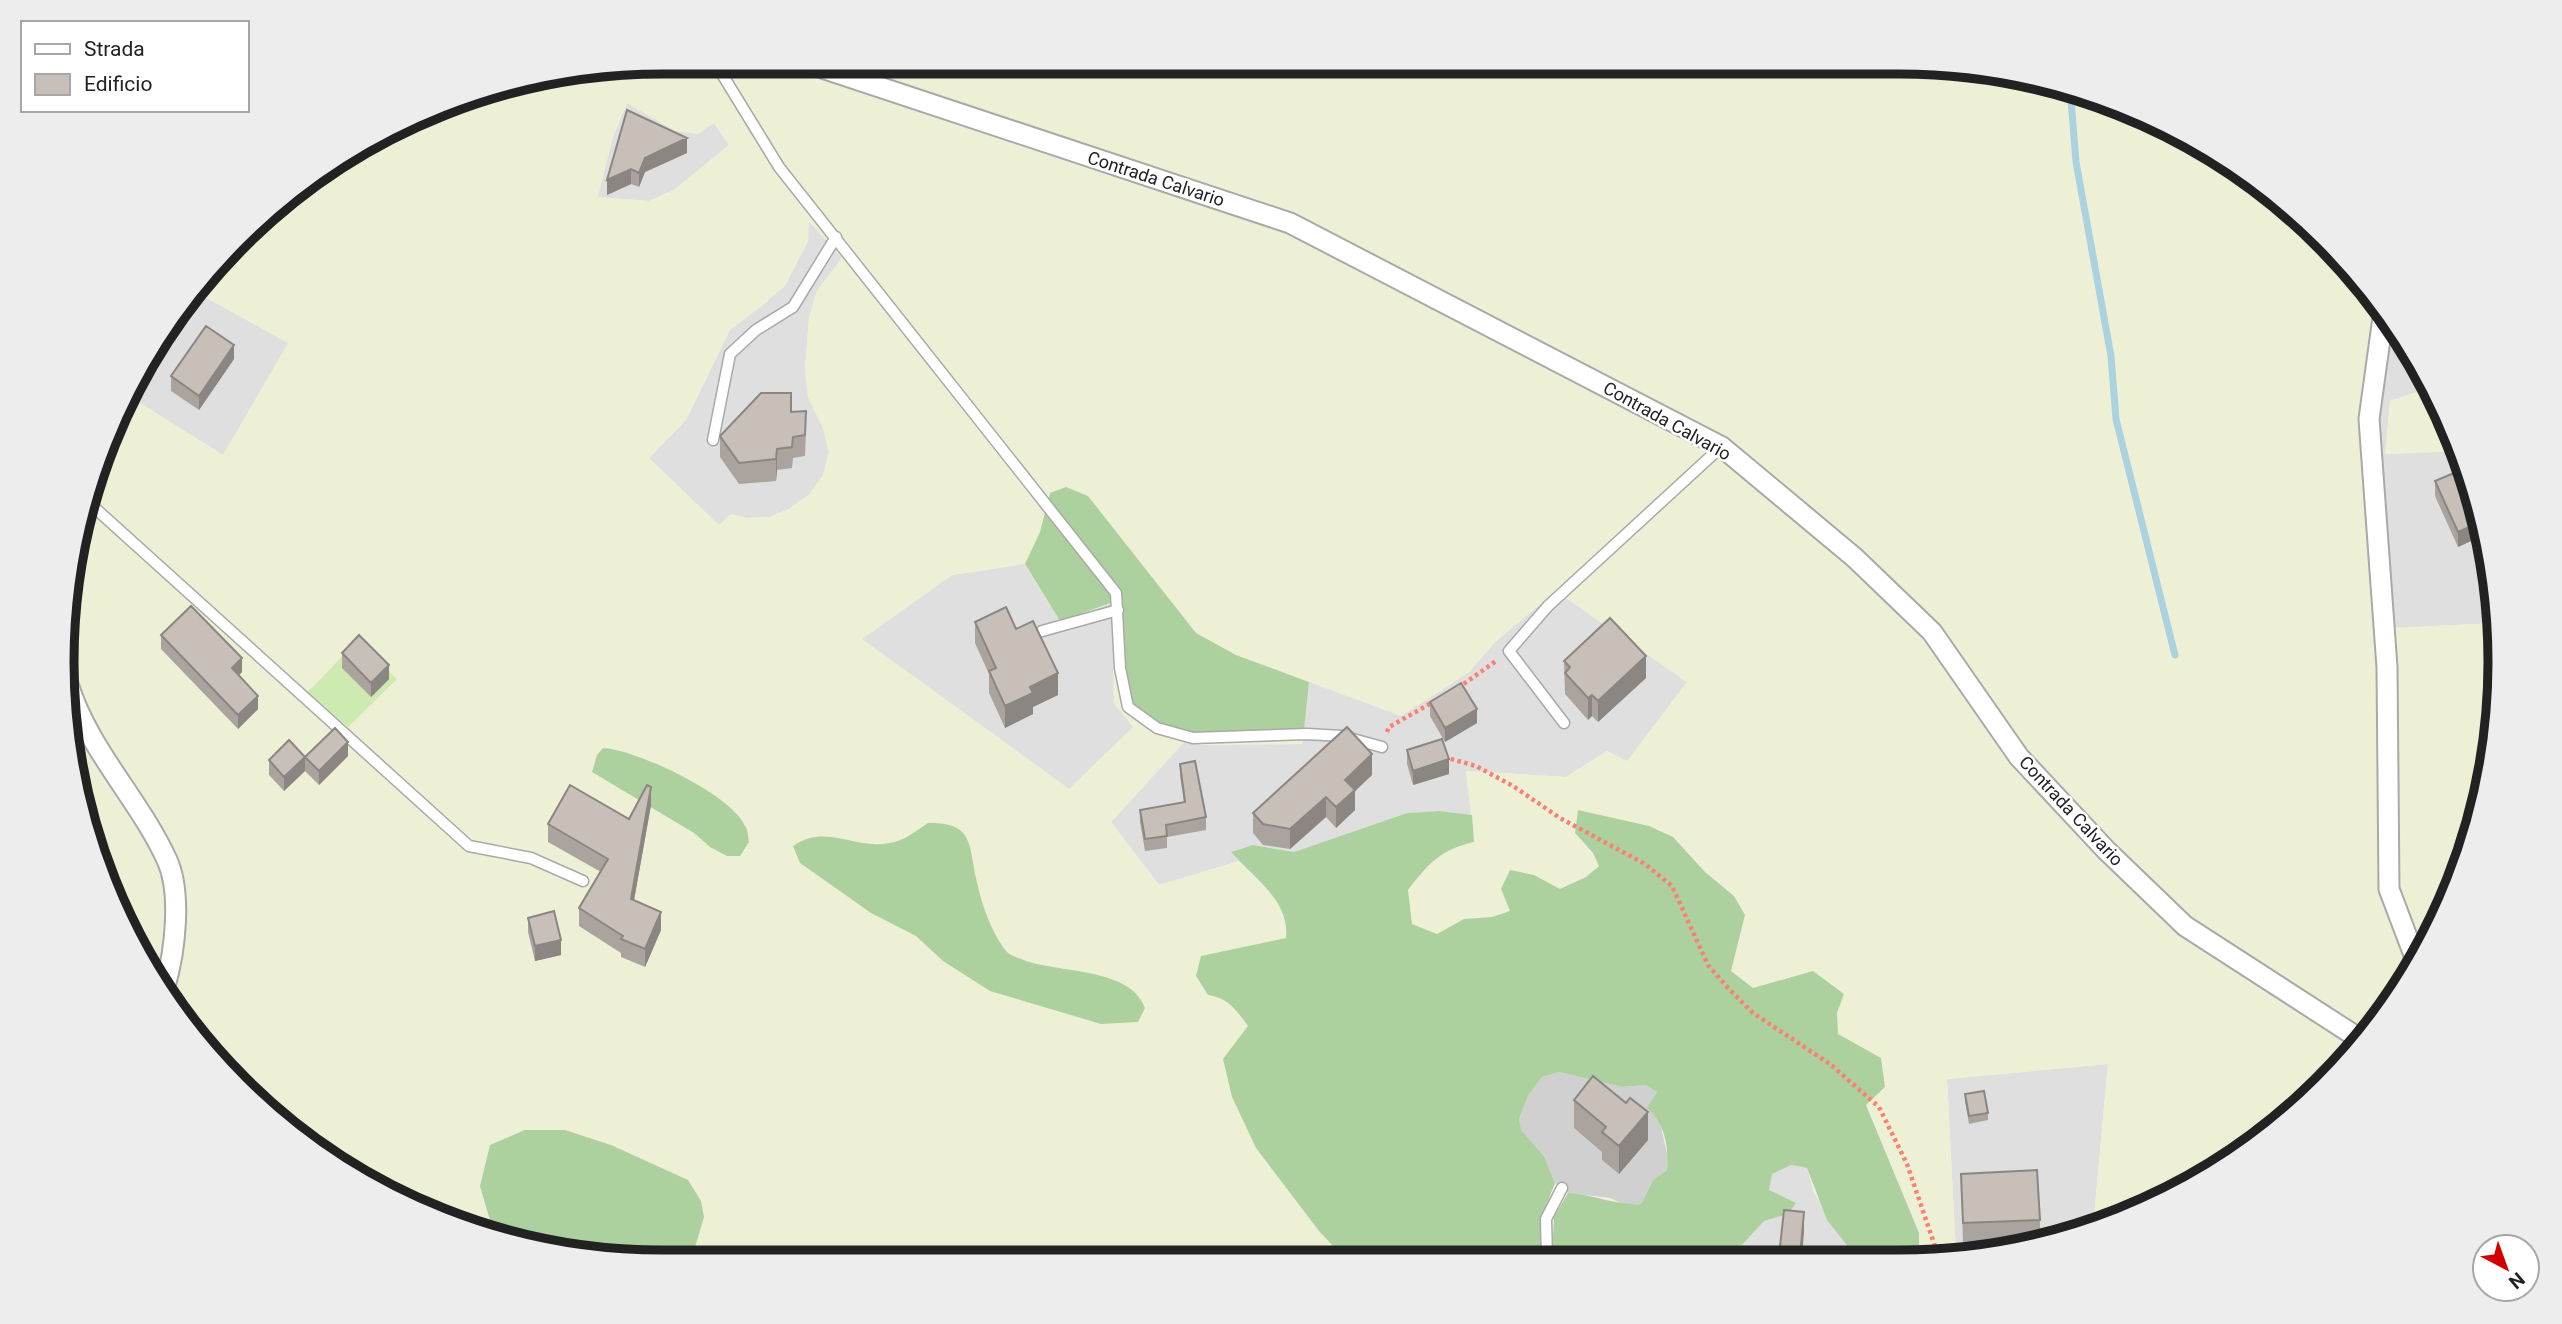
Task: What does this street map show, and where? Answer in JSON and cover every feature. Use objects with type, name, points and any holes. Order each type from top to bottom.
[{"type":"street","name":"Contrada Calvario","points":[[840,74],[1290,223],[1722,447],[1855,558],[1932,632],[2019,757],[2106,850],[2185,926],[2354,1035]]},
{"type":"street","points":[[2382,325],[2369,419],[2387,667],[2389,889],[2413,951]]},
{"type":"street","points":[[76,711],[130,794],[169,862],[177,903],[166,978]]},
{"type":"lane","points":[[722,74],[779,167],[1116,593],[1120,668],[1128,707],[1157,728],[1194,738],[1307,734],[1342,736],[1382,747]]},
{"type":"lane","points":[[713,440],[730,354],[757,330],[793,307],[836,237]]},
{"type":"lane","points":[[1564,723],[1509,651],[1548,606],[1722,447]]},
{"type":"lane","points":[[95,508],[469,846],[531,858],[583,881]]},
{"type":"lane","points":[[1042,631],[1118,610]]},
{"type":"lane","points":[[1547,1250],[1546,1219],[1562,1188]]},
{"type":"path","points":[[1453,691],[1509,651]]},
{"type":"path","points":[[1382,747],[1389,727],[1441,698]]},
{"type":"path","points":[[1440,756],[1476,766],[1513,786],[1560,818],[1645,864],[1672,886],[1708,965],[1727,988],[1753,1013],[1830,1064],[1879,1107],[1907,1164],[1937,1249]]},
{"type":"shaded area","points":[[627,103],[714,123],[729,145],[674,190],[649,201],[597,197],[613,137]]},
{"type":"shaded area","points":[[808,220],[842,258],[817,291],[809,318],[805,370],[808,397],[823,428],[829,452],[823,475],[810,494],[789,509],[770,517],[747,518],[731,514],[719,526],[649,458],[686,420],[730,330],[768,301]]},
{"type":"shaded area","points":[[202,295],[289,343],[223,455],[135,400],[173,335]]},
{"type":"shaded area","points":[[2388,333],[2422,390],[2390,401],[2386,454],[2449,451],[2477,547],[2487,623],[2393,628],[2375,423]]},
{"type":"shaded area","points":[[1025,564],[1060,621],[1112,603],[1114,703],[1134,727],[1069,789],[862,639],[952,575]]},
{"type":"shaded area","points":[[1556,591],[1687,682],[1627,762],[1607,751],[1566,777],[1466,771],[1472,815],[1440,811],[1407,813],[1294,852],[1253,845],[1231,852],[1239,861],[1159,885],[1111,822],[1185,741],[1202,745],[1302,744],[1309,682],[1468,673],[1495,642]]},
{"type":"shaded area","points":[[2108,1064],[2094,1217],[2015,1239],[1956,1247],[1947,1079]]},
{"type":"shaded area","points":[[1559,1072],[1622,1087],[1646,1085],[1657,1092],[1648,1108],[1659,1118],[1668,1158],[1667,1170],[1653,1180],[1641,1204],[1625,1205],[1610,1198],[1568,1193],[1555,1183],[1544,1156],[1520,1130],[1519,1119],[1528,1096],[1542,1077]]},
{"type":"shaded area","points":[[1791,1165],[1807,1168],[1814,1193],[1852,1250],[1731,1250],[1743,1244],[1764,1221],[1788,1213],[1795,1203],[1769,1191],[1771,1174]]},
{"type":"green space","points":[[662,74],[795,74],[822,83],[825,74],[1900,74],[1938,75],[2015,85],[2089,105],[2125,118],[2194,152],[2227,173],[2258,195],[2316,246],[2367,304],[2388,333],[2375,423],[2393,628],[2487,623],[2487,700],[2477,777],[2457,851],[2444,887],[2410,956],[2367,1020],[2316,1078],[2288,1104],[2258,1129],[2194,1172],[2125,1206],[2094,1217],[2108,1064],[1947,1079],[1956,1247],[1919,1250],[1919,1232],[1838,1034],[1836,1013],[1782,981],[1753,988],[1731,971],[1735,947],[1734,896],[1649,826],[1578,810],[1575,833],[1599,865],[1586,877],[1560,889],[1534,875],[1510,910],[1492,917],[1464,919],[1437,934],[1412,925],[1408,890],[1428,864],[1450,847],[1474,842],[1466,771],[1566,777],[1607,751],[1627,761],[1687,682],[1556,591],[1495,642],[1468,673],[1401,716],[1309,682],[1302,744],[1202,745],[1185,741],[1111,822],[1159,885],[1239,861],[1279,902],[1288,922],[1286,938],[1248,948],[1220,997],[1232,1005],[1248,1026],[1293,1193],[1319,1231],[1337,1250],[662,1250],[624,1249],[547,1239],[473,1219],[437,1206],[368,1172],[304,1129],[246,1078],[195,1020],[152,956],[118,887],[94,814],[85,777],[75,700],[75,624],[85,547],[105,473],[118,437],[135,400],[223,455],[288,343],[202,295],[246,246],[274,220],[304,195],[368,152],[437,118],[510,94],[585,79]],"holes":[[[627,103],[675,131],[698,134],[714,123],[729,145],[674,190],[649,201],[598,197],[613,137]],[[809,221],[842,258],[817,291],[809,318],[805,370],[808,397],[823,428],[829,452],[823,475],[810,494],[789,509],[770,517],[747,518],[731,514],[719,525],[649,458],[686,420],[730,330],[785,286],[808,241]],[[1024,564],[1060,621],[1112,603],[1114,703],[1133,727],[1069,789],[862,639],[952,575]]]},
{"type":"green space","points":[[2422,390],[2449,451],[2385,454],[2390,401]]},
{"type":"green space","points":[[1066,487],[1088,496],[1196,633],[1236,655],[1309,682],[1304,730],[1200,734],[1157,725],[1136,712],[1126,689],[1119,600],[1060,621],[1025,564],[1040,532],[1050,493]]},
{"type":"green space","points":[[356,642],[397,679],[348,727],[308,692]]},
{"type":"green space","points":[[603,748],[659,765],[722,801],[747,829],[749,842],[740,856],[727,856],[710,847],[694,833],[592,772],[597,755]]},
{"type":"green space","points":[[1578,810],[1649,826],[1673,837],[1705,872],[1734,896],[1745,915],[1731,971],[1753,988],[1813,971],[1844,994],[1837,1013],[1838,1034],[1881,1058],[1885,1087],[1866,1105],[1919,1233],[1919,1250],[1851,1250],[1827,1220],[1807,1168],[1791,1165],[1772,1174],[1769,1190],[1796,1203],[1788,1214],[1764,1221],[1743,1244],[1731,1250],[1552,1250],[1554,1217],[1568,1193],[1641,1204],[1653,1180],[1667,1170],[1662,1128],[1647,1108],[1657,1092],[1646,1085],[1622,1087],[1559,1072],[1542,1077],[1528,1096],[1519,1119],[1521,1130],[1544,1156],[1555,1183],[1540,1221],[1542,1250],[1337,1250],[1319,1231],[1256,1148],[1232,1097],[1223,1059],[1248,1026],[1227,1002],[1208,995],[1196,976],[1201,956],[1286,938],[1286,925],[1276,901],[1231,852],[1253,845],[1294,852],[1407,813],[1440,811],[1472,815],[1474,842],[1452,849],[1436,859],[1408,890],[1412,924],[1437,934],[1464,919],[1492,917],[1510,911],[1501,889],[1510,870],[1534,875],[1560,889],[1586,877],[1599,866],[1593,853],[1575,833]]},
{"type":"green space","points":[[928,823],[953,826],[966,837],[991,927],[1007,952],[1026,961],[1093,974],[1125,985],[1137,995],[1145,1008],[1138,1022],[1101,1024],[990,991],[943,961],[916,936],[871,913],[800,863],[793,846],[817,837],[889,843],[905,838]]},
{"type":"green space","points":[[525,1130],[565,1130],[611,1145],[688,1180],[701,1201],[704,1217],[695,1247],[662,1250],[585,1245],[547,1239],[491,1224],[480,1186],[490,1145]]},
{"type":"building","points":[[627,110],[687,138],[645,158],[639,173],[631,169],[607,180]]},
{"type":"building","points":[[206,326],[234,345],[199,396],[171,376]]},
{"type":"building","points":[[761,393],[791,393],[791,412],[806,411],[805,435],[793,437],[792,447],[777,449],[776,459],[739,463],[720,436]]},
{"type":"building","points":[[2457,472],[2472,526],[2458,532],[2435,481]]},
{"type":"building","points":[[191,606],[242,658],[232,668],[258,696],[238,715],[161,635]]},
{"type":"building","points":[[1006,607],[1016,629],[1033,621],[1058,673],[1030,687],[1033,693],[1005,706],[989,671],[996,668],[975,622]]},
{"type":"building","points":[[1610,618],[1646,656],[1598,701],[1592,695],[1588,698],[1565,673],[1570,667],[1564,661]]},
{"type":"building","points":[[359,635],[389,665],[371,683],[342,653]]},
{"type":"building","points":[[1461,683],[1477,709],[1445,728],[1430,702]]},
{"type":"building","points":[[1347,727],[1372,754],[1345,780],[1355,790],[1336,807],[1326,797],[1290,829],[1263,824],[1253,813]]},
{"type":"building","points":[[335,728],[348,742],[319,771],[305,757]]},
{"type":"building","points":[[1442,739],[1449,759],[1413,771],[1407,750]]},
{"type":"building","points":[[289,740],[305,757],[284,777],[269,760]]},
{"type":"building","points":[[1195,761],[1206,817],[1166,825],[1167,836],[1145,839],[1140,810],[1185,802],[1180,764]]},
{"type":"building","points":[[570,785],[629,819],[647,785],[651,787],[631,899],[661,912],[645,949],[621,939],[623,936],[579,908],[608,859],[548,824]]},
{"type":"building","points":[[554,911],[561,940],[535,946],[528,918]]},
{"type":"building","points":[[1593,1076],[1626,1103],[1630,1098],[1648,1112],[1619,1146],[1602,1132],[1606,1127],[1574,1100]]},
{"type":"building","points":[[1984,1091],[1988,1113],[1969,1116],[1965,1094]]},
{"type":"building","points":[[2037,1170],[2040,1220],[1963,1223],[1961,1174]]},
{"type":"building","points":[[1784,1210],[1804,1212],[1801,1250],[1780,1250]]},
{"type":"waterway","points":[[2071,100],[2076,162],[2111,356],[2116,419],[2175,655]]}]
